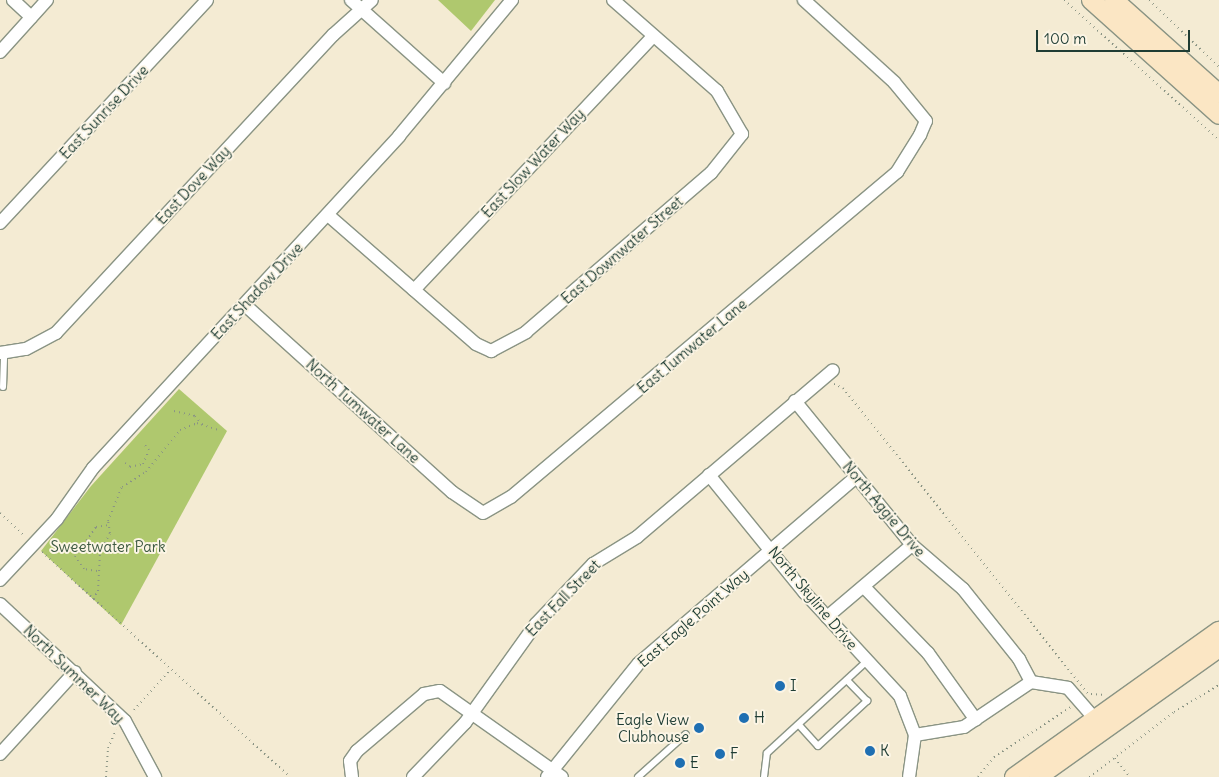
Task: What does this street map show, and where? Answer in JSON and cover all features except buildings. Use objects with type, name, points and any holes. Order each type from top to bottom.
[{"type":"street","points":[[13,0],[32,17]]},
{"type":"street","points":[[0,52],[47,0]]},
{"type":"street","name":"East Sunrise Drive","points":[[0,223],[207,0]]},
{"type":"street","name":"East Dove Way","points":[[2,353],[33,346],[56,333],[355,4],[372,0]]},
{"type":"street","name":"East Shadow Drive","points":[[0,580],[57,519],[93,468],[328,214],[444,83],[512,0]]},
{"type":"street","points":[[613,0],[653,36]]},
{"type":"street","name":"East Tumwater Lane","points":[[483,513],[511,497],[588,434],[897,172],[926,121],[894,82],[804,0]]},
{"type":"street","points":[[1091,0],[1219,115]]},
{"type":"street","points":[[1114,0],[1219,94]]},
{"type":"street","points":[[355,4],[444,83]]},
{"type":"street","name":"East Downwater Street","points":[[414,290],[451,325],[491,351],[526,332],[697,186],[742,134],[716,92],[653,36]]},
{"type":"street","name":"East Slow Water Way","points":[[414,290],[653,36]]},
{"type":"street","points":[[328,214],[414,290]]},
{"type":"street","name":"North Tumwater Lane","points":[[245,305],[452,492],[483,513]]},
{"type":"street","name":"East Fall Street","points":[[413,777],[473,712],[536,624],[593,564],[637,537],[796,401],[832,376]]},
{"type":"street","name":"North Aggie Drive","points":[[796,401],[912,545],[963,589],[1019,659],[1031,682]]},
{"type":"street","name":"North Skyline Drive","points":[[709,475],[827,618],[900,696],[914,729]]},
{"type":"street","name":"East Eagle Point Way","points":[[554,774],[639,663],[856,477]]},
{"type":"street","points":[[827,618],[912,545]]},
{"type":"street","points":[[864,587],[928,653],[976,720]]},
{"type":"street","name":"North Summer Way","points":[[0,604],[75,672],[125,721],[155,777]]},
{"type":"street","points":[[1014,777],[1094,718],[1219,631]]},
{"type":"street","points":[[1038,777],[1219,648]]},
{"type":"street","points":[[0,754],[75,672]]},
{"type":"street","points":[[909,777],[914,729],[946,732],[976,720],[1031,682],[1068,688],[1094,718]]},
{"type":"street","points":[[352,777],[350,761],[356,751],[424,694],[440,691],[473,712],[554,774]]},
{"type":"lane","points":[[2,353],[3,387]]},
{"type":"lane","points":[[764,777],[767,753],[867,661]]},
{"type":"lane","points":[[799,725],[818,746],[867,701],[847,680]]},
{"type":"lane","points":[[638,777],[686,734]]},
{"type":"path","points":[[1064,0],[1219,140]]},
{"type":"path","points":[[1148,0],[1219,67]]},
{"type":"path","points":[[832,376],[1091,694],[1087,697]]},
{"type":"path","points":[[174,411],[195,416],[202,424],[219,430]]},
{"type":"path","points":[[93,599],[98,591],[100,552],[110,533],[108,525],[122,486],[148,470],[180,430],[202,424]]},
{"type":"path","points":[[142,443],[148,450],[143,464]]},
{"type":"path","points":[[125,463],[130,467],[143,464]]},
{"type":"path","points":[[143,464],[148,470]]},
{"type":"path","points":[[0,514],[25,536]]},
{"type":"path","points":[[98,571],[84,570],[75,556],[96,527],[108,525]]},
{"type":"path","points":[[41,551],[169,671],[232,721],[290,777]]},
{"type":"path","points":[[134,710],[169,671]]},
{"type":"path","points":[[1090,777],[1174,712],[1219,685]]},
{"type":"path","points":[[978,777],[994,757],[1036,734],[1076,703]]},
{"type":"path","points":[[106,777],[108,748],[119,726]]},
{"type":"path","points":[[1115,758],[1130,777]]},
{"type":"green space","points":[[438,0],[495,0],[471,31]]},
{"type":"green space","name":"Sweetwater Park","points":[[179,389],[227,431],[121,625],[41,551],[91,486]]},
{"type":"place","name":"I","points":[[780,686]]},
{"type":"place","name":"H","points":[[744,718]]},
{"type":"place","name":"Eagle View Clubhouse","points":[[699,728]]},
{"type":"place","name":"K","points":[[870,751]]},
{"type":"place","name":"F","points":[[720,754]]},
{"type":"place","name":"E","points":[[680,763]]}]
